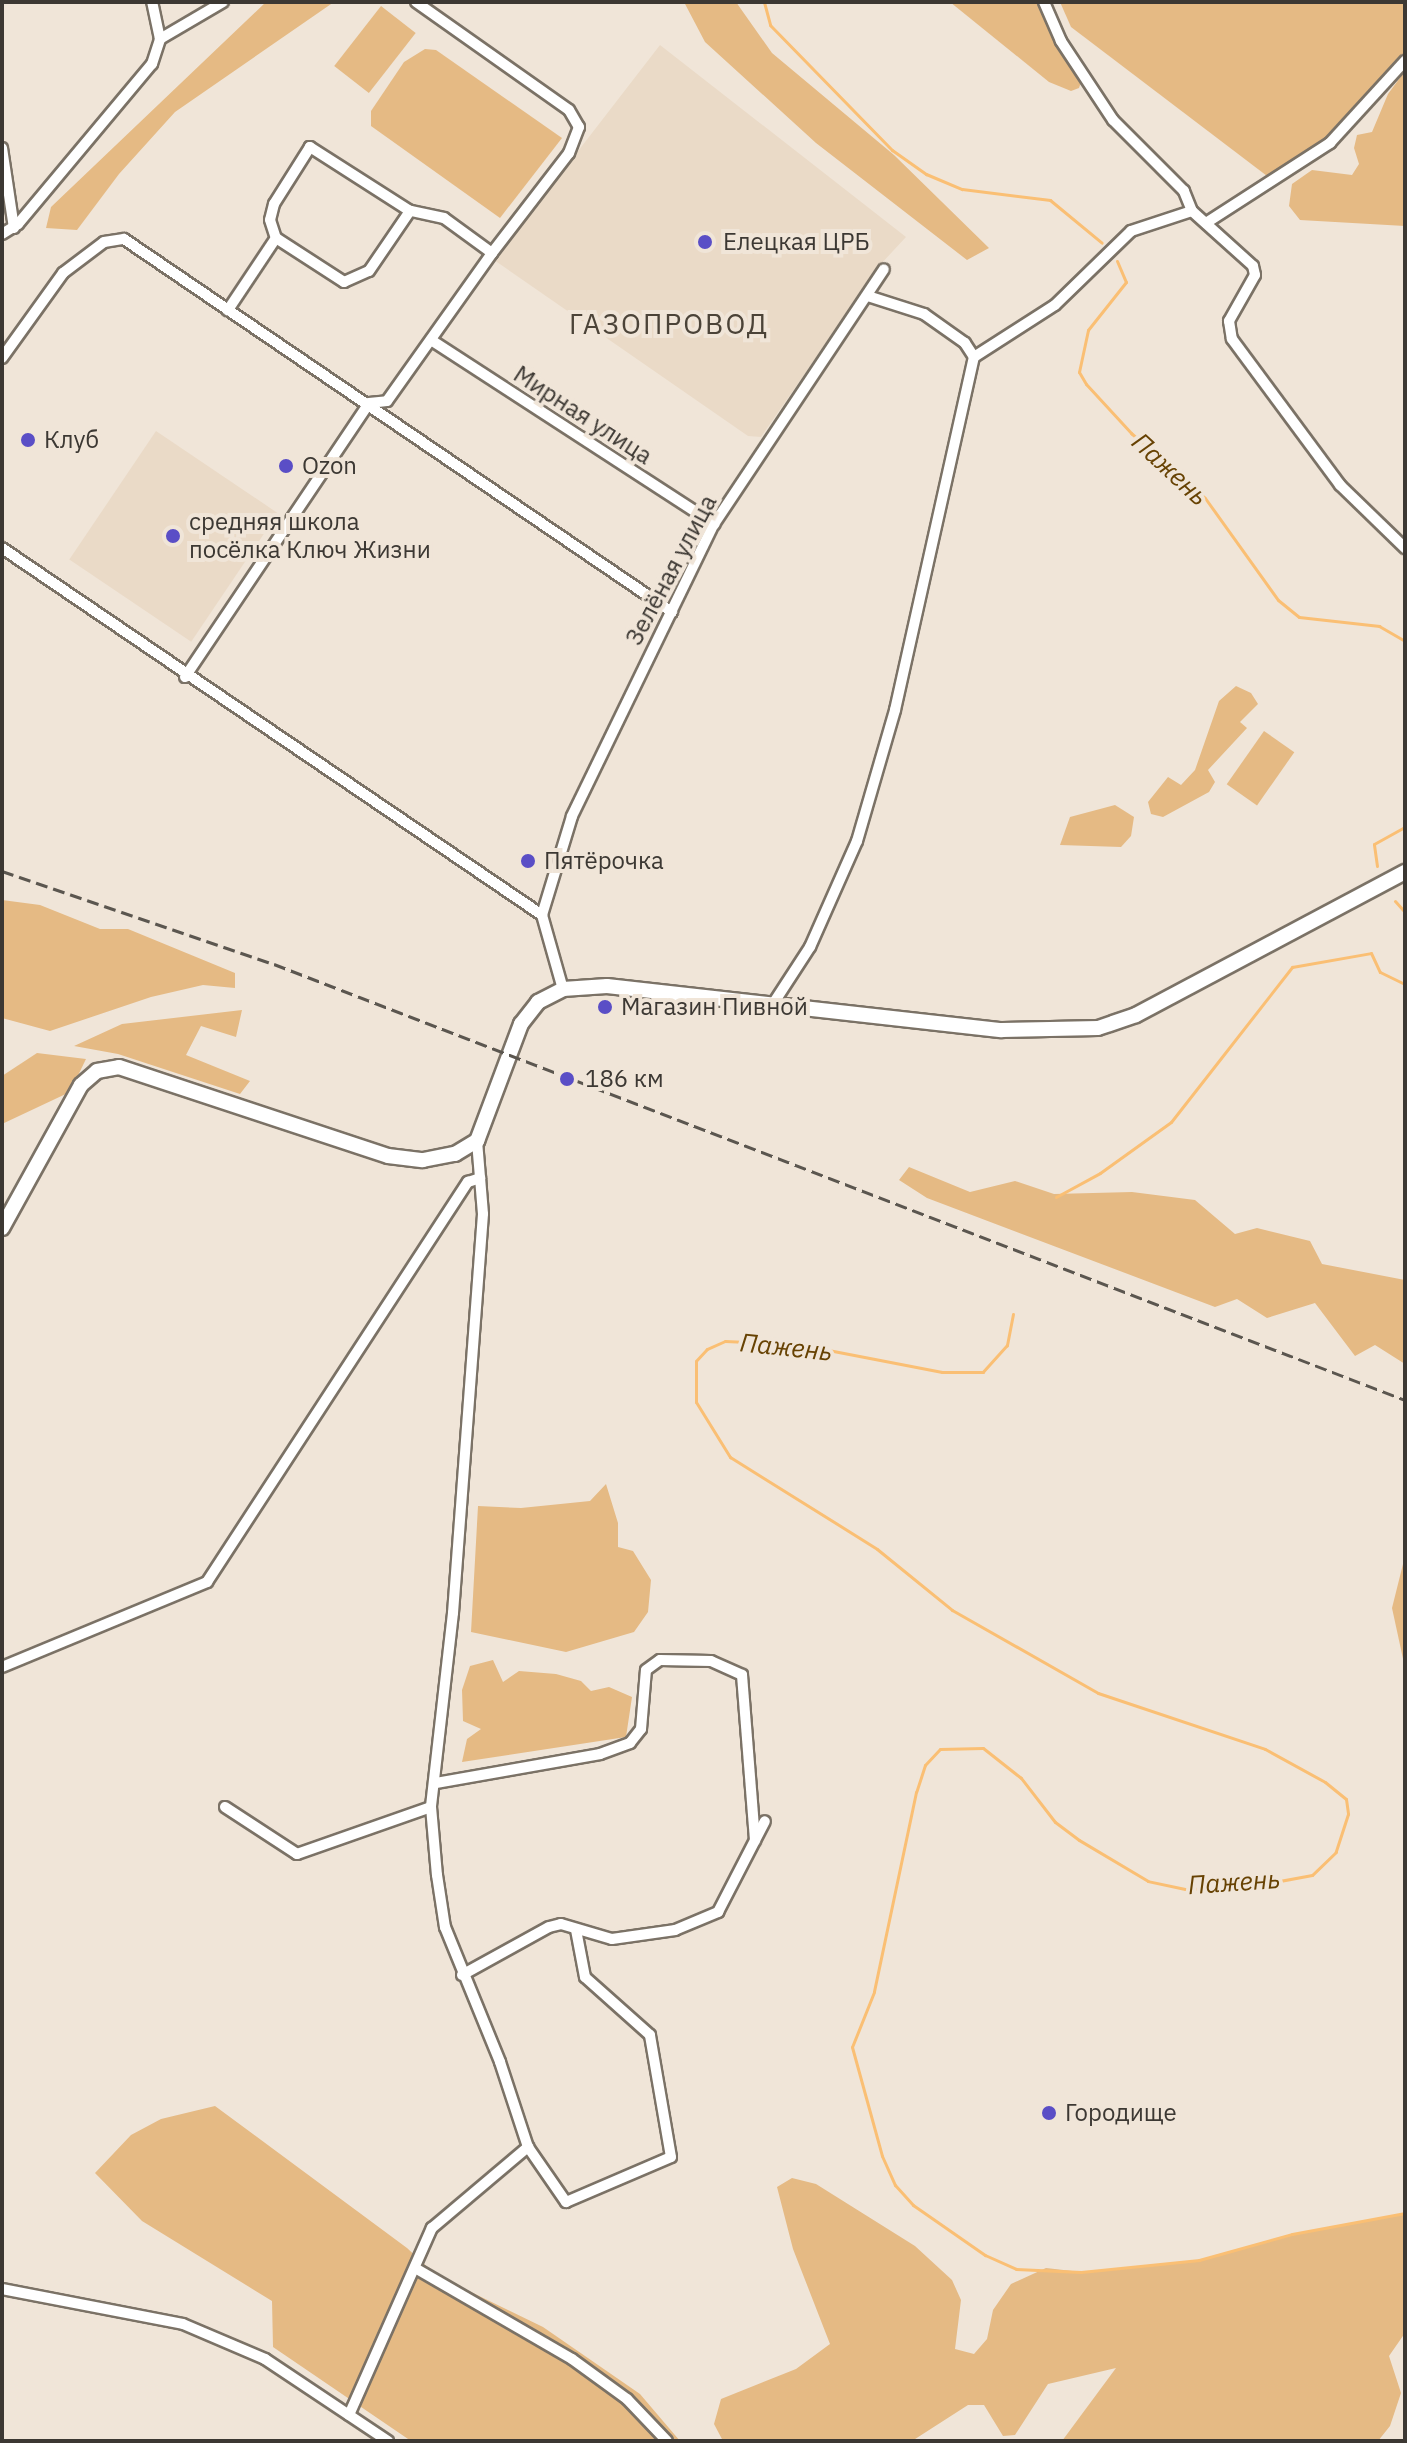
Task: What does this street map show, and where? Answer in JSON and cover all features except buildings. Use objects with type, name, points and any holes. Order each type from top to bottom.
[{"type":"street","points":[[2,234],[14,228],[123,105],[152,64],[160,39],[152,2]]},
{"type":"street","points":[[160,39],[223,2]]},
{"type":"street","points":[[185,677],[369,403],[387,401],[492,253],[569,153],[579,127],[569,110],[416,2]]},
{"type":"street","points":[[1044,2],[1061,41],[1096,97],[1184,191],[1192,211],[1253,266],[1255,275],[1229,321],[1232,339],[1340,485],[1405,548]]},
{"type":"street","points":[[1206,223],[1330,143],[1405,61]]},
{"type":"street","points":[[410,211],[369,271],[344,282],[276,238],[270,220],[274,204],[310,147],[410,211],[444,218],[492,253]]},
{"type":"street","points":[[2,148],[14,228]]},
{"type":"street","points":[[771,1007],[810,947],[857,841],[895,710],[974,357],[1055,305],[1131,231],[1192,211]]},
{"type":"street","points":[[228,310],[276,238]]},
{"type":"street","points":[[2,358],[63,273],[104,242],[124,239],[672,612]]},
{"type":"street","name":"Зелёная улица","points":[[542,915],[572,816],[714,524],[884,269]]},
{"type":"street","points":[[868,296],[924,314],[965,343],[974,357]]},
{"type":"street","name":"Мирная улица","points":[[431,340],[714,524]]},
{"type":"street","points":[[2,548],[185,677],[542,915],[563,989]]},
{"type":"street","points":[[576,1930],[585,1977],[650,2035],[671,2157],[566,2202],[528,2147],[500,2062],[445,1927],[431,1807],[436,1783],[483,1214],[477,1141],[521,1024],[538,1002],[563,989],[607,986],[771,1007],[1002,1030],[1098,1028],[1136,1015],[1403,873]]},
{"type":"street","points":[[2,1228],[81,1085],[97,1071],[119,1067],[388,1156],[423,1160],[455,1154],[477,1141]]},
{"type":"street","points":[[2,1667],[207,1582],[468,1182],[480,1178]]},
{"type":"street","points":[[436,1783],[600,1754],[630,1743],[641,1729],[646,1670],[660,1660],[711,1661],[742,1675],[755,1840]]},
{"type":"street","points":[[225,1807],[297,1854],[431,1807]]},
{"type":"street","points":[[462,1975],[549,1927],[561,1924],[612,1939],[675,1930],[718,1912],[765,1821]]},
{"type":"street","points":[[349,2415],[432,2228],[528,2147]]},
{"type":"street","points":[[415,2268],[572,2359],[627,2399],[667,2441]]},
{"type":"street","points":[[2,2289],[183,2324],[265,2359],[388,2441]]},
{"type":"shaded area","points":[[266,2],[334,2],[175,112],[119,174],[77,230],[46,228],[51,207]]},
{"type":"shaded area","points":[[684,2],[736,2],[772,53],[894,155],[989,248],[967,260],[816,143],[705,42]]},
{"type":"shaded area","points":[[950,2],[1044,2],[1083,76],[1079,88],[1071,91],[1049,82]]},
{"type":"shaded area","points":[[1060,2],[1405,2],[1405,61],[1330,143],[1271,179],[1071,27]]},
{"type":"shaded area","points":[[381,6],[416,33],[369,93],[334,66]]},
{"type":"shaded area","name":"Елецкая ЦРБ","points":[[660,45],[906,237],[880,265],[761,437],[748,436],[494,260]]},
{"type":"shaded area","points":[[425,49],[436,50],[562,138],[500,218],[371,126],[371,111],[404,62]]},
{"type":"shaded area","points":[[1405,71],[1405,226],[1300,220],[1289,206],[1292,184],[1312,170],[1352,175],[1359,164],[1354,148],[1357,135],[1372,132],[1388,94]]},
{"type":"shaded area","name":"средняя школа посёлка Ключ Жизни","points":[[156,431],[278,513],[191,642],[69,560]]},
{"type":"shaded area","points":[[1236,686],[1251,693],[1258,704],[1240,722],[1247,728],[1208,770],[1215,782],[1209,792],[1163,817],[1151,814],[1148,802],[1168,777],[1181,785],[1195,770],[1219,701]]},
{"type":"shaded area","points":[[1264,731],[1294,752],[1257,805],[1227,784]]},
{"type":"shaded area","points":[[1115,805],[1134,817],[1131,836],[1121,847],[1060,845],[1070,817]]},
{"type":"shaded area","points":[[2,900],[40,905],[100,929],[128,929],[235,973],[235,988],[203,985],[151,997],[50,1031],[2,1018]]},
{"type":"shaded area","points":[[242,1010],[236,1037],[201,1026],[186,1055],[250,1081],[240,1094],[118,1054],[74,1046],[122,1024]]},
{"type":"shaded area","points":[[37,1053],[86,1059],[70,1092],[2,1124],[2,1076]]},
{"type":"shaded area","points":[[909,1167],[970,1192],[1015,1181],[1054,1194],[1132,1192],[1195,1200],[1235,1234],[1257,1228],[1310,1241],[1322,1264],[1405,1280],[1405,1364],[1375,1345],[1355,1356],[1315,1303],[1267,1318],[1237,1299],[1215,1307],[927,1198],[899,1180]]},
{"type":"shaded area","points":[[606,1484],[618,1523],[618,1547],[633,1551],[651,1580],[648,1612],[634,1632],[566,1652],[471,1632],[478,1506],[521,1508],[590,1501]]},
{"type":"shaded area","points":[[1405,1556],[1405,1668],[1392,1608]]},
{"type":"shaded area","points":[[493,1660],[503,1682],[519,1671],[556,1674],[581,1681],[591,1691],[609,1687],[632,1697],[626,1737],[462,1762],[467,1739],[481,1729],[463,1721],[462,1690],[470,1666]]},
{"type":"shaded area","points":[[215,2106],[407,2248],[436,2275],[543,2327],[640,2394],[680,2441],[411,2441],[273,2347],[272,2301],[142,2221],[95,2173],[131,2135],[161,2119]]},
{"type":"shaded area","points":[[792,2178],[816,2184],[915,2246],[952,2280],[961,2300],[955,2349],[974,2354],[987,2339],[993,2310],[1011,2284],[1046,2268],[1081,2272],[1199,2260],[1292,2234],[1405,2213],[1405,2333],[1389,2356],[1401,2393],[1390,2426],[1378,2441],[1062,2441],[1116,2368],[1048,2384],[1015,2435],[1003,2436],[984,2405],[968,2405],[912,2441],[723,2441],[714,2424],[721,2399],[796,2369],[830,2344],[793,2249],[777,2187]]},
{"type":"waterway","name":"Пажень","points":[[764,2],[770,25],[892,150],[926,174],[962,189],[1050,200],[1102,243]]},
{"type":"waterway","name":"Пажень","points":[[1117,261],[1126,282],[1088,330],[1079,372],[1086,384],[1131,433],[1205,498],[1278,600],[1299,617],[1379,626],[1405,641]]},
{"type":"waterway","name":"Пажень","points":[[1377,866],[1374,844],[1405,827]]},
{"type":"waterway","name":"Пажень","points":[[1395,901],[1405,912]]},
{"type":"waterway","name":"Пажень","points":[[1056,1197],[1100,1173],[1171,1122],[1292,967],[1371,953],[1380,972],[1405,984]]},
{"type":"waterway","name":"Пажень","points":[[1013,1314],[1007,1345],[983,1372],[942,1372],[796,1344],[725,1341],[707,1349],[696,1361],[696,1402],[730,1457],[877,1549],[952,1610],[1098,1693],[1265,1749],[1325,1782],[1346,1799],[1348,1814],[1336,1852],[1312,1875],[1247,1887],[1185,1889],[1148,1881],[1079,1840],[1055,1822],[1021,1778],[983,1748],[940,1749],[925,1765],[916,1792],[874,1992],[852,2047],[882,2156],[895,2185],[913,2205],[985,2255],[1016,2269],[1081,2272],[1199,2260],[1292,2234],[1405,2213]]},
{"type":"railway","points":[[2,871],[274,964],[1405,1400]]},
{"type":"place","name":"Елецкая ЦРБ","points":[[705,242]]},
{"type":"place","name":"Клуб","points":[[28,440]]},
{"type":"place","name":"Ozon","points":[[286,466]]},
{"type":"place","name":"средняя школа посёлка Ключ Жизни","points":[[173,536]]},
{"type":"place","name":"Пятёрочка","points":[[528,861]]},
{"type":"place","name":"Магазин Пивной","points":[[605,1007]]},
{"type":"place","name":"186 км","points":[[567,1079]]},
{"type":"place","name":"Городище","points":[[1049,2113]]},
{"type":"district","name":"ГАЗОПРОВОД","points":[[669,324]]}]
